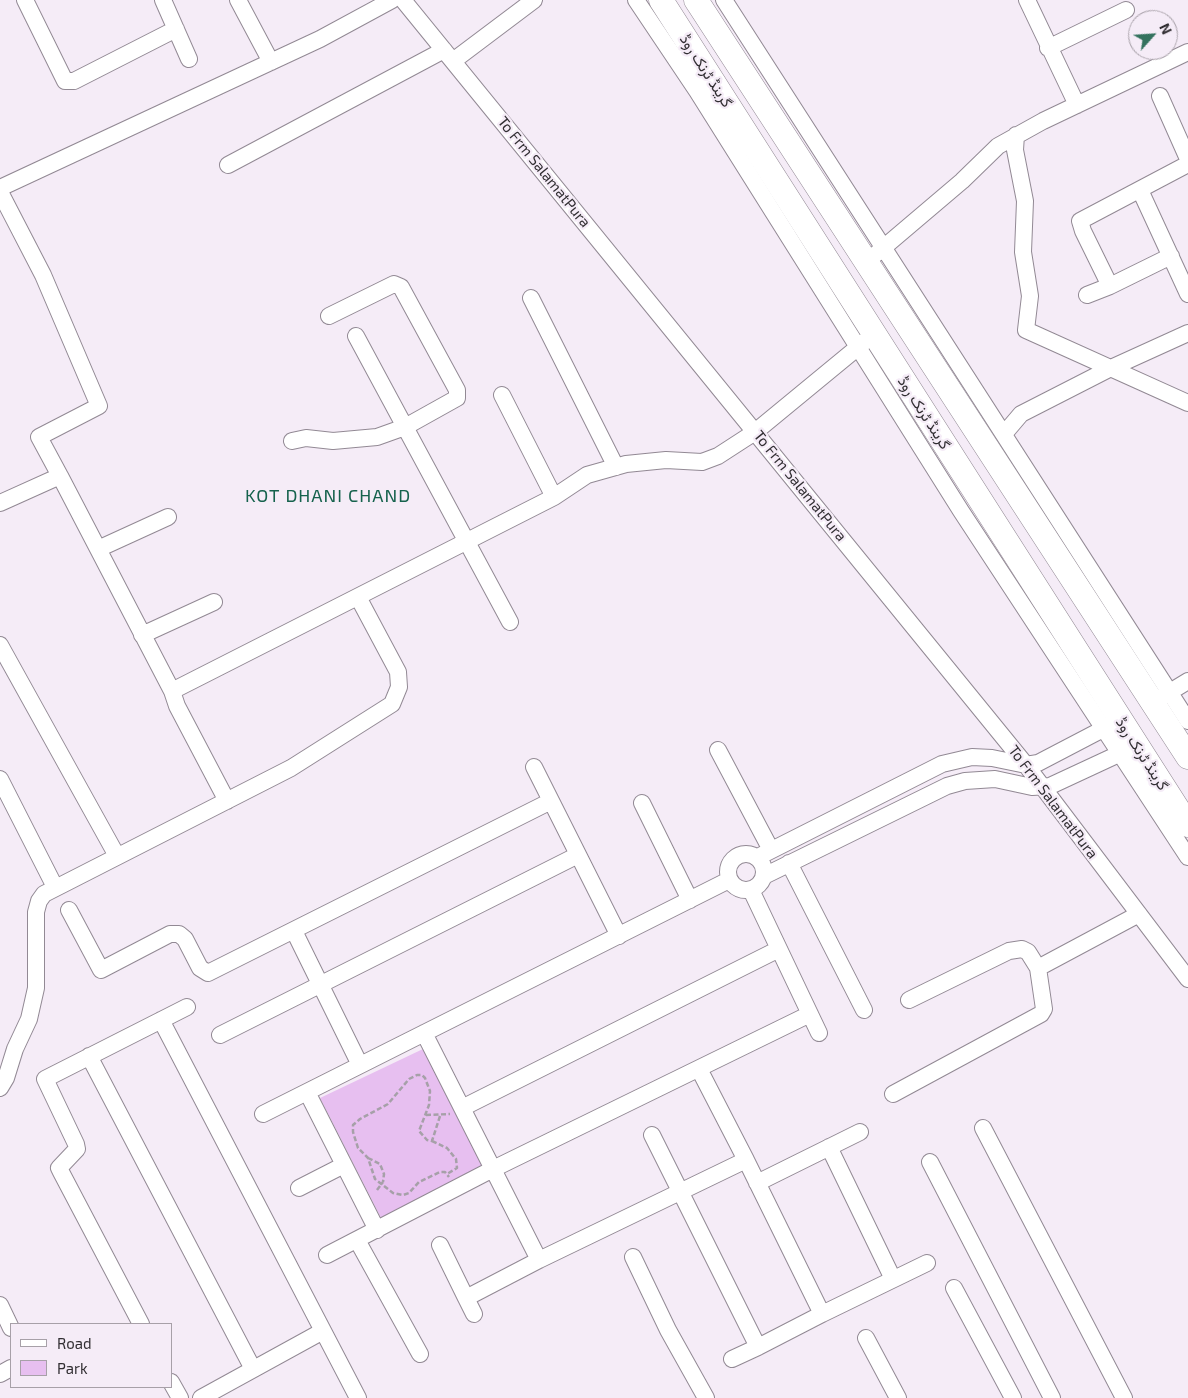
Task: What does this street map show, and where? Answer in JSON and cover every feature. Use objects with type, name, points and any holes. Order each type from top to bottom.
[{"type":"highway","name":"گرینڈ ٹرنک روڈ","points":[[661,0],[705,86],[970,505],[1005,540],[1188,825]]},
{"type":"highway","name":"گرینڈ ٹرنک روڈ","points":[[696,0],[875,255],[1016,473],[1034,519],[1161,697],[1188,757]]},
{"type":"highway","points":[[1005,540],[1034,519]]},
{"type":"street","points":[[25,0],[65,81],[74,81],[176,29]]},
{"type":"street","points":[[162,0],[189,59]]},
{"type":"street","points":[[238,0],[271,62]]},
{"type":"street","points":[[0,188],[320,39],[392,0]]},
{"type":"street","name":"To Frm SalamatPura","points":[[403,0],[1026,765],[1188,979]]},
{"type":"street","points":[[228,165],[448,56],[534,0]]},
{"type":"street","points":[[636,0],[705,86]]},
{"type":"street","points":[[724,0],[875,255],[1004,434],[1016,473],[1161,697],[1188,721]]},
{"type":"street","points":[[1027,0],[1048,48],[1077,105]]},
{"type":"street","points":[[1048,48],[1126,10]]},
{"type":"street","points":[[875,255],[998,146],[1016,135],[1188,52]]},
{"type":"street","points":[[1160,96],[1188,159]]},
{"type":"street","points":[[1016,135],[1016,150],[1025,201],[1023,252],[1030,296],[1026,330],[1188,402]]},
{"type":"street","points":[[1110,286],[1083,232],[1080,221],[1091,213],[1140,190],[1188,164]]},
{"type":"street","points":[[1140,190],[1188,294]]},
{"type":"street","points":[[0,192],[43,275],[99,406],[39,437],[172,691],[176,706],[227,801]]},
{"type":"street","points":[[1087,295],[1110,286],[1170,256]]},
{"type":"street","points":[[292,441],[377,437],[405,427],[450,404],[457,398],[457,390],[401,287],[394,284],[329,316]]},
{"type":"street","points":[[530,298],[616,467]]},
{"type":"street","points":[[1004,434],[1021,414],[1112,368],[1188,333]]},
{"type":"street","points":[[356,336],[510,622]]},
{"type":"street","points":[[172,691],[554,497],[587,475],[616,467],[666,460],[702,462],[732,449],[866,340]]},
{"type":"street","points":[[502,395],[554,497]]},
{"type":"street","points":[[0,503],[60,476]]},
{"type":"street","points":[[970,505],[1105,728],[1188,858]]},
{"type":"street","points":[[98,549],[168,517]]},
{"type":"street","points":[[0,1088],[6,1078],[15,1049],[29,1019],[36,988],[36,912],[39,901],[44,894],[292,768],[392,704],[397,696],[398,672],[358,597]]},
{"type":"street","points":[[142,635],[214,602]]},
{"type":"street","points":[[0,645],[117,856]]},
{"type":"street","points":[[1161,697],[1188,681]]},
{"type":"street","points":[[718,750],[764,854],[764,876],[759,885],[750,890],[738,888],[730,880],[728,867],[735,857],[747,853],[764,854],[942,764],[972,757],[992,758],[1026,765],[1038,763],[1105,728]]},
{"type":"street","points":[[764,876],[947,786],[965,781],[995,779],[1042,788],[1058,784],[1121,753]]},
{"type":"street","points":[[534,767],[619,936]]},
{"type":"street","points":[[0,779],[55,887]]},
{"type":"street","points":[[70,910],[101,970],[170,934],[179,934],[185,939],[200,968],[208,973],[551,801]]},
{"type":"street","points":[[642,803],[690,900]]},
{"type":"street","points":[[220,1035],[578,855]]},
{"type":"street","points":[[789,863],[864,1010]]},
{"type":"street","points":[[263,1114],[730,880]]},
{"type":"street","points":[[750,890],[819,1033]]},
{"type":"street","points":[[1038,968],[1139,914]]},
{"type":"street","points":[[294,931],[360,1065]]},
{"type":"street","points":[[462,1108],[779,949]]},
{"type":"street","points":[[893,1094],[1041,1014],[1044,1010],[1038,968],[1028,952],[1022,949],[1009,951],[909,1000]]},
{"type":"street","points":[[140,1323],[59,1168],[77,1149],[45,1079],[187,1007]]},
{"type":"street","points":[[327,1255],[494,1169],[810,1014]]},
{"type":"street","points":[[160,1020],[358,1398]]},
{"type":"street","points":[[424,1033],[539,1260]]},
{"type":"street","points":[[89,1056],[253,1369]]},
{"type":"street","points":[[699,1068],[822,1314]]},
{"type":"street","points":[[308,1092],[377,1230]]},
{"type":"street","points":[[983,1128],[1124,1398]]},
{"type":"street","points":[[757,1183],[860,1132]]},
{"type":"street","points":[[652,1135],[758,1346]]},
{"type":"street","points":[[829,1147],[893,1279]]},
{"type":"street","points":[[466,1298],[539,1260],[746,1160]]},
{"type":"street","points":[[930,1162],[1052,1398]]},
{"type":"street","points":[[299,1188],[344,1165]]},
{"type":"street","points":[[357,1240],[420,1354]]},
{"type":"street","points":[[440,1245],[474,1314]]},
{"type":"street","points":[[633,1257],[668,1330],[706,1398]]},
{"type":"street","points":[[732,1359],[927,1263]]},
{"type":"street","points":[[954,1288],[1013,1398]]},
{"type":"street","points":[[0,1305],[10,1326]]},
{"type":"street","points":[[201,1398],[323,1331]]},
{"type":"street","points":[[866,1338],[898,1398]]},
{"type":"street","points":[[172,1384],[180,1398]]},
{"type":"path","points":[[377,1190],[384,1174],[380,1164],[368,1158],[358,1148],[352,1132],[353,1125],[360,1118],[388,1104],[409,1079],[416,1075],[422,1075],[425,1078],[430,1090],[426,1115],[420,1130],[423,1137],[447,1148],[456,1159],[457,1168],[447,1174]]},
{"type":"path","points":[[426,1115],[440,1116],[453,1114],[462,1108]]},
{"type":"path","points":[[432,1141],[440,1116]]},
{"type":"path","points":[[368,1158],[374,1179],[397,1195],[409,1193],[418,1182],[440,1172],[447,1174],[457,1188]]},
{"type":"green space","points":[[423,1049],[484,1168],[382,1220],[320,1098]]},
{"type":"district","name":"KOT DHANI CHAND","points":[[328,496]]}]
